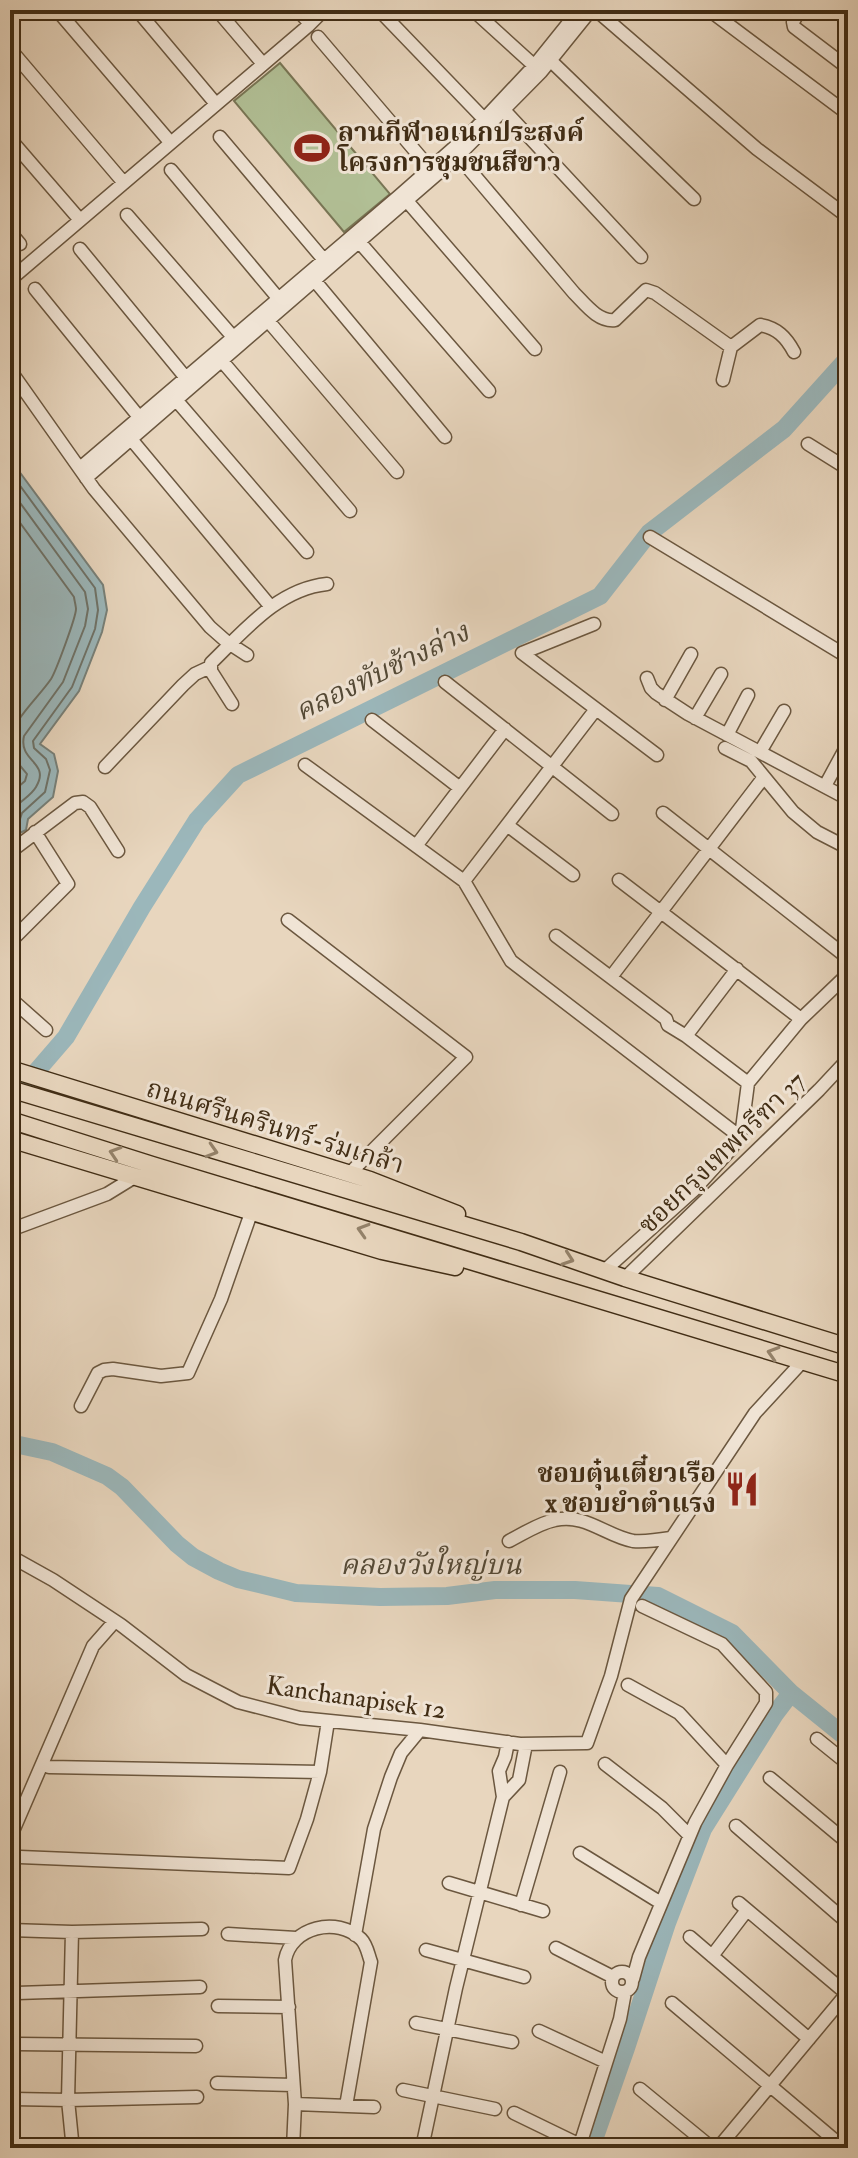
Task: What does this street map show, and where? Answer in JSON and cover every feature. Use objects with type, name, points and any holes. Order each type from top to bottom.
[{"type":"main road","name":"ถนนศรีนครินทร์-ร่มเกล้า","points":[[10,1069],[410,1194],[521,1242]]},
{"type":"main road","name":"ถนนศรีนครินทร์-ร่มเกล้า","points":[[10,1089],[521,1242],[625,1278],[848,1347]]},
{"type":"main road","points":[[10,1120],[848,1375]]},
{"type":"main road","points":[[15,1141],[382,1251],[453,1267],[520,1277]]},
{"type":"street","points":[[57,10],[170,142]]},
{"type":"street","points":[[137,10],[216,104]]},
{"type":"street","points":[[217,10],[263,64]]},
{"type":"street","points":[[298,10],[310,24]]},
{"type":"street","points":[[10,280],[324,10]]},
{"type":"street","points":[[379,10],[484,119]]},
{"type":"street","points":[[473,10],[538,69]]},
{"type":"street","points":[[83,473],[131,439],[186,378],[233,337],[315,281],[356,239],[433,172],[458,156],[505,111],[579,10]]},
{"type":"street","points":[[83,473],[139,417],[222,361],[278,298],[324,260],[407,201],[484,119],[538,69],[551,61],[594,10],[757,149],[848,217]]},
{"type":"street","points":[[709,10],[848,114]]},
{"type":"street","points":[[800,10],[793,22],[794,27],[848,68]]},
{"type":"street","points":[[318,37],[433,172]]},
{"type":"street","points":[[10,49],[124,183]]},
{"type":"street","points":[[551,61],[694,199]]},
{"type":"street","points":[[505,111],[641,257]]},
{"type":"street","points":[[220,137],[324,260]]},
{"type":"street","points":[[10,139],[80,220]]},
{"type":"street","points":[[458,156],[574,293],[597,315],[607,321],[615,320],[641,293],[649,290],[731,347]]},
{"type":"street","points":[[171,170],[278,298]]},
{"type":"street","points":[[407,201],[535,349]]},
{"type":"street","points":[[127,215],[233,337]]},
{"type":"street","points":[[10,232],[20,244]]},
{"type":"street","points":[[356,239],[489,391]]},
{"type":"street","points":[[80,249],[186,378]]},
{"type":"street","points":[[315,281],[445,437]]},
{"type":"street","points":[[35,289],[139,417]]},
{"type":"street","points":[[264,316],[397,472]]},
{"type":"street","points":[[723,380],[731,347],[760,325],[783,335],[794,352]]},
{"type":"street","points":[[222,361],[350,511]]},
{"type":"street","points":[[10,370],[83,473],[210,627],[247,655]]},
{"type":"street","points":[[173,395],[307,552]]},
{"type":"street","points":[[131,439],[271,607]]},
{"type":"street","points":[[808,444],[848,469]]},
{"type":"street","points":[[650,537],[848,657]]},
{"type":"street","points":[[105,767],[183,685],[195,674],[210,667],[271,607],[310,585],[327,584]]},
{"type":"street","points":[[594,624],[522,653],[657,755]]},
{"type":"street","points":[[665,700],[691,654]]},
{"type":"street","points":[[210,667],[232,704]]},
{"type":"street","points":[[695,718],[721,674]]},
{"type":"street","points":[[647,678],[651,688],[665,700],[695,718],[751,761],[793,812],[817,832],[848,848]]},
{"type":"street","points":[[445,682],[612,814]]},
{"type":"street","points":[[726,742],[748,695]]},
{"type":"street","points":[[464,881],[596,709]]},
{"type":"street","points":[[760,752],[784,711]]},
{"type":"street","points":[[372,720],[460,788]]},
{"type":"street","points":[[416,846],[505,729]]},
{"type":"street","points":[[726,742],[760,752],[848,799]]},
{"type":"street","points":[[825,786],[844,751]]},
{"type":"street","points":[[305,765],[464,881],[511,961],[739,1136]]},
{"type":"street","points":[[611,977],[764,777]]},
{"type":"street","points":[[10,852],[75,803],[83,802],[90,807],[118,851]]},
{"type":"street","points":[[663,813],[848,958]]},
{"type":"street","points":[[507,825],[573,875]]},
{"type":"street","points":[[11,940],[68,884],[35,832]]},
{"type":"street","points":[[619,880],[801,1019]]},
{"type":"street","points":[[288,920],[466,1057],[349,1174]]},
{"type":"street","points":[[556,936],[666,1019],[668,1025],[748,1083]]},
{"type":"street","points":[[686,1036],[737,969]]},
{"type":"street","points":[[604,1271],[694,1190],[732,1148],[739,1136],[748,1083],[801,1019],[848,974]]},
{"type":"street","points":[[10,998],[46,1030]]},
{"type":"street","name":"ซอยกรุงเทพกรีฑา 37","points":[[625,1278],[848,1059]]},
{"type":"street","points":[[10,1230],[107,1194],[133,1178]]},
{"type":"street","points":[[81,1406],[98,1373],[104,1370],[161,1376],[188,1373],[221,1299],[251,1213]]},
{"type":"street","points":[[514,2113],[579,2146],[620,2019],[625,1992],[633,1985],[639,1957],[689,1835],[727,1765],[764,1707],[766,1692],[722,1644],[637,1602],[647,1574],[755,1413],[802,1362]]},
{"type":"street","points":[[509,1541],[553,1520],[566,1518],[579,1519],[631,1540],[671,1538]]},
{"type":"street","name":"Kanchanapisek 12","points":[[10,1556],[115,1621],[186,1675],[238,1702],[300,1718],[526,1744],[587,1743],[637,1602]]},
{"type":"street","points":[[10,1838],[93,1646],[115,1621]]},
{"type":"street","points":[[628,1685],[679,1713],[727,1765]]},
{"type":"street","points":[[20,1857],[289,1868],[320,1772],[328,1721]]},
{"type":"street","points":[[355,1935],[374,1829],[401,1753],[420,1730]]},
{"type":"street","points":[[817,1739],[848,1764]]},
{"type":"street","points":[[422,2148],[503,1797],[499,1771],[508,1742]]},
{"type":"street","points":[[503,1797],[519,1780],[526,1744]]},
{"type":"street","points":[[605,1764],[662,1808],[689,1835]]},
{"type":"street","points":[[49,1767],[320,1772]]},
{"type":"street","points":[[521,1905],[560,1772]]},
{"type":"street","points":[[770,1778],[848,1843]]},
{"type":"street","points":[[736,1826],[848,1923]]},
{"type":"street","points":[[580,1853],[661,1903]]},
{"type":"street","points":[[449,1883],[543,1911]]},
{"type":"street","points":[[640,2089],[715,2148],[846,2001],[743,1907],[712,1956]]},
{"type":"street","points":[[293,2148],[295,2104],[285,1960],[288,1948],[296,1938],[321,1927],[355,1935],[364,1942],[371,1962],[346,2106]]},
{"type":"street","points":[[10,1930],[202,1929]]},
{"type":"street","points":[[70,2148],[68,2100],[72,1932]]},
{"type":"street","points":[[228,1934],[296,1938]]},
{"type":"street","points":[[690,1937],[809,2039]]},
{"type":"street","points":[[556,1948],[613,1977]]},
{"type":"street","points":[[426,1950],[524,1977]]},
{"type":"street","points":[[625,1992],[617,1991],[612,1985],[613,1977],[619,1972],[627,1973],[633,1979]]},
{"type":"street","points":[[17,1993],[200,1987]]},
{"type":"street","points":[[672,2003],[844,2148]]},
{"type":"street","points":[[218,2006],[289,2007]]},
{"type":"street","points":[[416,2023],[512,2042]]},
{"type":"street","points":[[539,2031],[606,2062]]},
{"type":"street","points":[[17,2044],[196,2046]]},
{"type":"street","points":[[217,2083],[293,2085]]},
{"type":"street","points":[[403,2090],[495,2109]]},
{"type":"street","points":[[13,2099],[197,2097]]},
{"type":"street","points":[[295,2104],[374,2107]]},
{"type":"green space","name":"ลานกีฬาอเนกประสงค์ โครงการชุมชนสีขาว","points":[[280,63],[390,194],[344,232],[234,101]]},
{"type":"water","points":[[10,459],[103,585],[107,610],[102,632],[79,691],[40,744],[54,754],[58,771],[53,797],[28,819],[26,830],[10,838]]},
{"type":"waterway","name":"คลองทับช้างล่าง","points":[[10,1102],[66,1037],[197,820],[238,775],[600,596],[649,533],[784,429],[848,358]]},
{"type":"waterway","name":"คลองวังใหญ่บน","points":[[10,1443],[52,1452],[107,1476],[122,1487],[177,1544],[219,1571],[238,1579],[296,1593],[380,1597],[447,1596],[495,1590],[575,1590],[658,1596],[732,1633],[791,1693],[848,1739]]},
{"type":"waterway","points":[[591,2148],[667,1923],[703,1829],[791,1693]]},
{"type":"place","name":"ลานกีฬาอเนกประสงค์ โครงการชุมชนสีขาว","points":[[312,148]]},
{"type":"place","name":"ชอบตุ๋นเตี๋ยวเรือ x ชอบยำตำแรง","points":[[742,1489]]}]
